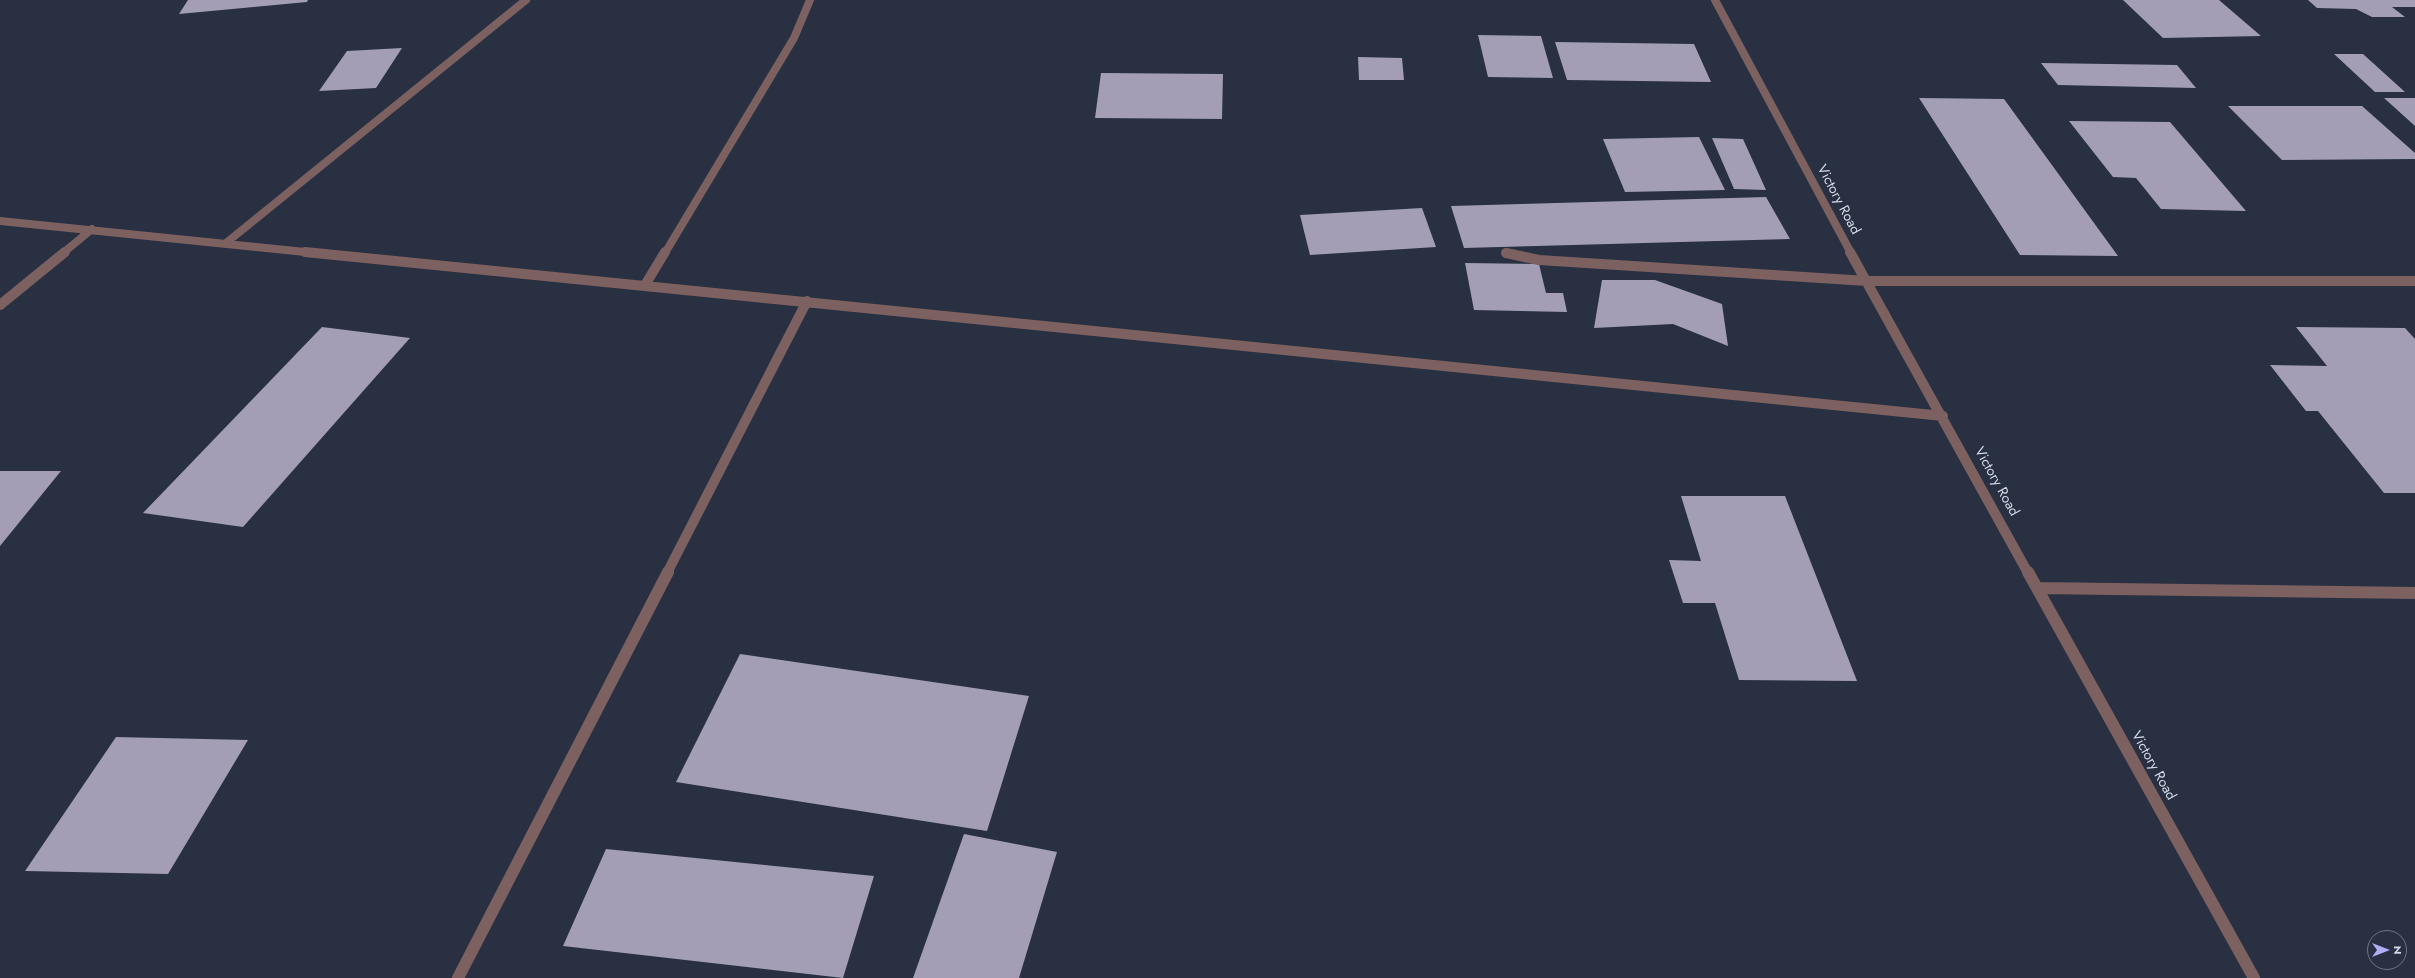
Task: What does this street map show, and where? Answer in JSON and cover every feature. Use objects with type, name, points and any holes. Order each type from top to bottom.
[{"type":"street","points":[[226,243],[526,0]]},
{"type":"street","points":[[645,285],[794,38],[810,0]]},
{"type":"street","name":"Victory Road","points":[[1714,0],[1867,281],[2039,588],[2254,978]]},
{"type":"street","points":[[0,221],[92,229],[1943,416]]},
{"type":"street","points":[[0,305],[92,229]]},
{"type":"street","points":[[1506,253],[1539,260],[1867,281],[2415,281]]},
{"type":"street","points":[[458,978],[807,301]]},
{"type":"street","points":[[2039,588],[2415,593]]},
{"type":"building","points":[[188,0],[308,0],[307,2],[179,14]]},
{"type":"building","points":[[2123,0],[2219,0],[2261,36],[2163,38]]},
{"type":"building","points":[[2308,0],[2415,0],[2415,7],[2392,7],[2405,17],[2372,17],[2356,9],[2317,8]]},
{"type":"building","points":[[1478,35],[1541,36],[1553,78],[1488,77]]},
{"type":"building","points":[[1555,42],[1694,44],[1711,82],[1567,80]]},
{"type":"building","points":[[402,48],[376,88],[319,91],[347,51]]},
{"type":"building","points":[[2334,54],[2363,54],[2405,92],[2375,92]]},
{"type":"building","points":[[1358,57],[1402,58],[1404,80],[1359,80]]},
{"type":"building","points":[[2041,63],[2177,65],[2196,88],[2058,85]]},
{"type":"building","points":[[1101,73],[1223,74],[1222,119],[1095,118]]},
{"type":"building","points":[[1919,98],[2004,99],[2118,256],[2020,255]]},
{"type":"building","points":[[2384,98],[2415,98],[2415,126]]},
{"type":"building","points":[[2228,106],[2362,106],[2415,153],[2415,159],[2282,160]]},
{"type":"building","points":[[2069,121],[2170,122],[2246,211],[2161,209],[2136,178],[2113,177]]},
{"type":"building","points":[[1699,137],[1725,190],[1625,192],[1603,139]]},
{"type":"building","points":[[1712,138],[1743,139],[1766,190],[1734,189]]},
{"type":"building","points":[[1766,197],[1790,239],[1464,248],[1451,206]]},
{"type":"building","points":[[1422,208],[1436,247],[1310,255],[1300,215]]},
{"type":"building","points":[[1465,263],[1539,264],[1546,293],[1563,293],[1567,312],[1474,310]]},
{"type":"building","points":[[1602,280],[1655,280],[1722,304],[1728,346],[1673,324],[1594,328]]},
{"type":"building","points":[[322,327],[410,338],[243,527],[143,513]]},
{"type":"building","points":[[2296,327],[2405,328],[2415,339],[2415,493],[2384,493],[2318,411],[2306,411],[2270,365],[2327,366]]},
{"type":"building","points":[[0,471],[61,471],[0,546]]},
{"type":"building","points":[[1681,496],[1785,496],[1857,681],[1739,680],[1715,603],[1683,603],[1669,560],[1701,561]]},
{"type":"building","points":[[740,654],[1029,696],[987,831],[676,782]]},
{"type":"building","points":[[116,737],[248,740],[168,874],[25,871]]},
{"type":"building","points":[[964,834],[1057,852],[1019,978],[913,978]]},
{"type":"building","points":[[606,849],[874,876],[843,978],[563,946]]}]
